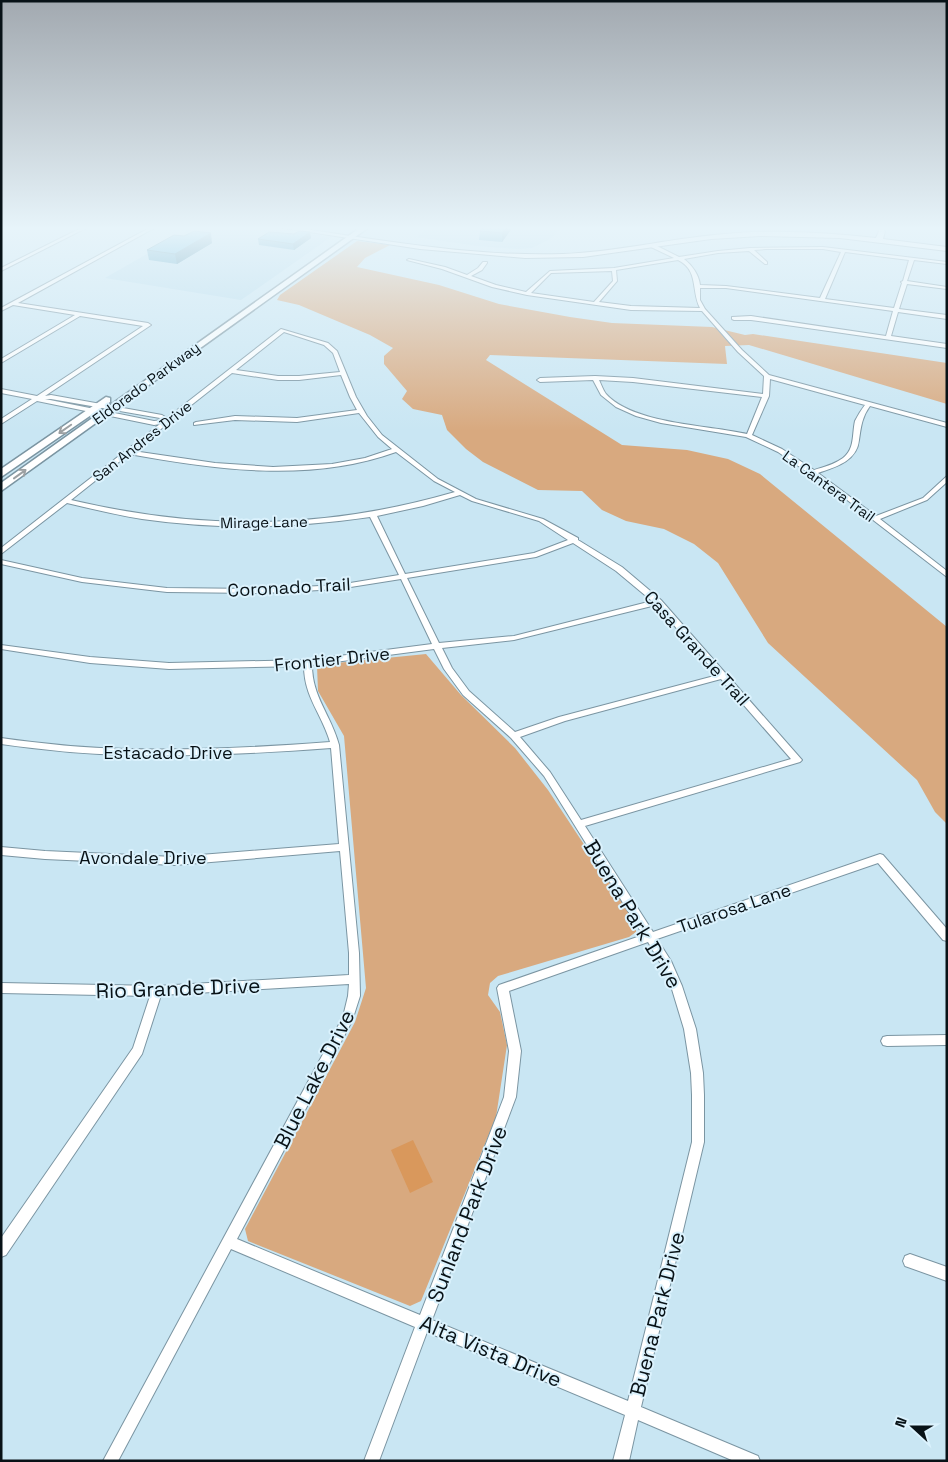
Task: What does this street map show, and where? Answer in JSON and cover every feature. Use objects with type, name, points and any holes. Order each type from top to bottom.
[{"type":"main road","name":"Eldorado Parkway","points":[[1,488],[101,409],[255,295]]},
{"type":"main road","name":"Eldorado Parkway","points":[[1,474],[101,409],[269,295]]},
{"type":"street","points":[[1,310],[30,295]]},
{"type":"street","points":[[535,295],[595,304],[664,310],[703,310]]},
{"type":"street","points":[[595,304],[602,295]]},
{"type":"street","points":[[698,295],[703,310],[740,351],[768,376],[947,425]]},
{"type":"street","points":[[779,295],[947,317]]},
{"type":"street","points":[[822,300],[824,295]]},
{"type":"street","points":[[888,338],[900,295]]},
{"type":"street","points":[[14,304],[148,325]]},
{"type":"street","points":[[1,361],[80,314]]},
{"type":"street","points":[[734,318],[752,318],[947,346]]},
{"type":"street","points":[[1,422],[148,325]]},
{"type":"street","name":"San Andres Drive","points":[[1,552],[283,330]]},
{"type":"street","name":"Casa Grande Trail","points":[[283,330],[326,344],[334,352],[360,411],[380,436],[436,480],[474,500],[541,520],[619,569],[658,602],[798,760],[578,824]]},
{"type":"street","points":[[232,370],[278,378],[299,378],[343,373]]},
{"type":"street","points":[[749,436],[766,396],[768,376]]},
{"type":"street","points":[[540,380],[595,378],[672,383],[766,396]]},
{"type":"street","name":"La Cantera Trail","points":[[595,378],[597,385],[609,400],[627,411],[655,419],[749,436],[782,452],[875,519],[947,575]]},
{"type":"street","points":[[1,391],[38,398],[43,402],[101,409],[154,423],[168,421]]},
{"type":"street","points":[[813,473],[842,463],[853,454],[862,410],[869,404]]},
{"type":"street","points":[[196,424],[234,418],[297,420],[360,411]]},
{"type":"street","points":[[128,452],[186,463],[234,468],[298,468],[361,461],[397,450]]},
{"type":"street","points":[[875,519],[925,499],[947,478]]},
{"type":"street","name":"Mirage Lane","points":[[66,501],[145,517],[216,523],[292,523],[373,515],[422,506],[460,493]]},
{"type":"street","name":"Buena Park Drive","points":[[373,515],[448,669],[466,693],[514,736],[547,774],[651,937],[681,993],[691,1028],[700,1106],[698,1142],[621,1461]]},
{"type":"street","name":"Coronado Trail","points":[[1,562],[82,580],[167,590],[265,591],[338,586],[536,555],[575,540]]},
{"type":"street","name":"Frontier Drive","points":[[5,648],[90,660],[169,666],[308,663],[514,638],[658,602]]},
{"type":"street","points":[[1,656],[5,648]]},
{"type":"street","name":"Blue Lake Drive","points":[[110,1461],[348,1018],[354,996],[354,953],[335,745],[327,721],[308,688],[308,663]]},
{"type":"street","points":[[514,736],[562,719],[723,676]]},
{"type":"street","name":"Estacado Drive","points":[[1,741],[42,748],[125,754],[221,753],[335,745]]},
{"type":"street","name":"Avondale Drive","points":[[1,850],[45,856],[174,860],[344,847]]},
{"type":"street","name":"Tularosa Lane","points":[[502,988],[880,858],[947,937]]},
{"type":"street","name":"Rio Grande Drive","points":[[1,988],[70,991],[157,991],[354,979]]},
{"type":"street","name":"Sunland Park Drive","points":[[371,1461],[510,1097],[516,1052],[502,988]]},
{"type":"street","points":[[1,1250],[138,1050],[157,991]]},
{"type":"street","points":[[887,1042],[947,1040]]},
{"type":"street","name":"Alta Vista Drive","points":[[229,1242],[752,1461]]},
{"type":"street","points":[[910,1261],[947,1274]]},
{"type":"shaded area","points":[[211,295],[248,295],[241,300]]},
{"type":"shaded area","points":[[280,295],[471,295],[499,304],[612,323],[712,327],[745,335],[753,334],[947,363],[947,404],[749,345],[725,346],[727,364],[490,355],[486,360],[622,445],[687,450],[728,459],[760,474],[947,627],[947,824],[935,812],[917,780],[768,643],[718,563],[694,544],[664,529],[626,521],[602,510],[582,491],[538,490],[483,462],[466,449],[447,430],[442,415],[413,409],[402,399],[407,391],[384,364],[384,356],[393,348],[370,335],[299,305],[277,300]]},
{"type":"shaded area","points":[[426,654],[461,695],[515,748],[548,790],[636,923],[636,932],[629,937],[498,976],[490,983],[488,995],[500,1012],[507,1045],[496,1117],[421,1301],[410,1306],[248,1241],[245,1229],[355,1022],[366,988],[344,736],[318,691],[317,666]]},
{"type":"shaded area","points":[[413,1140],[433,1182],[410,1193],[391,1150]]}]
